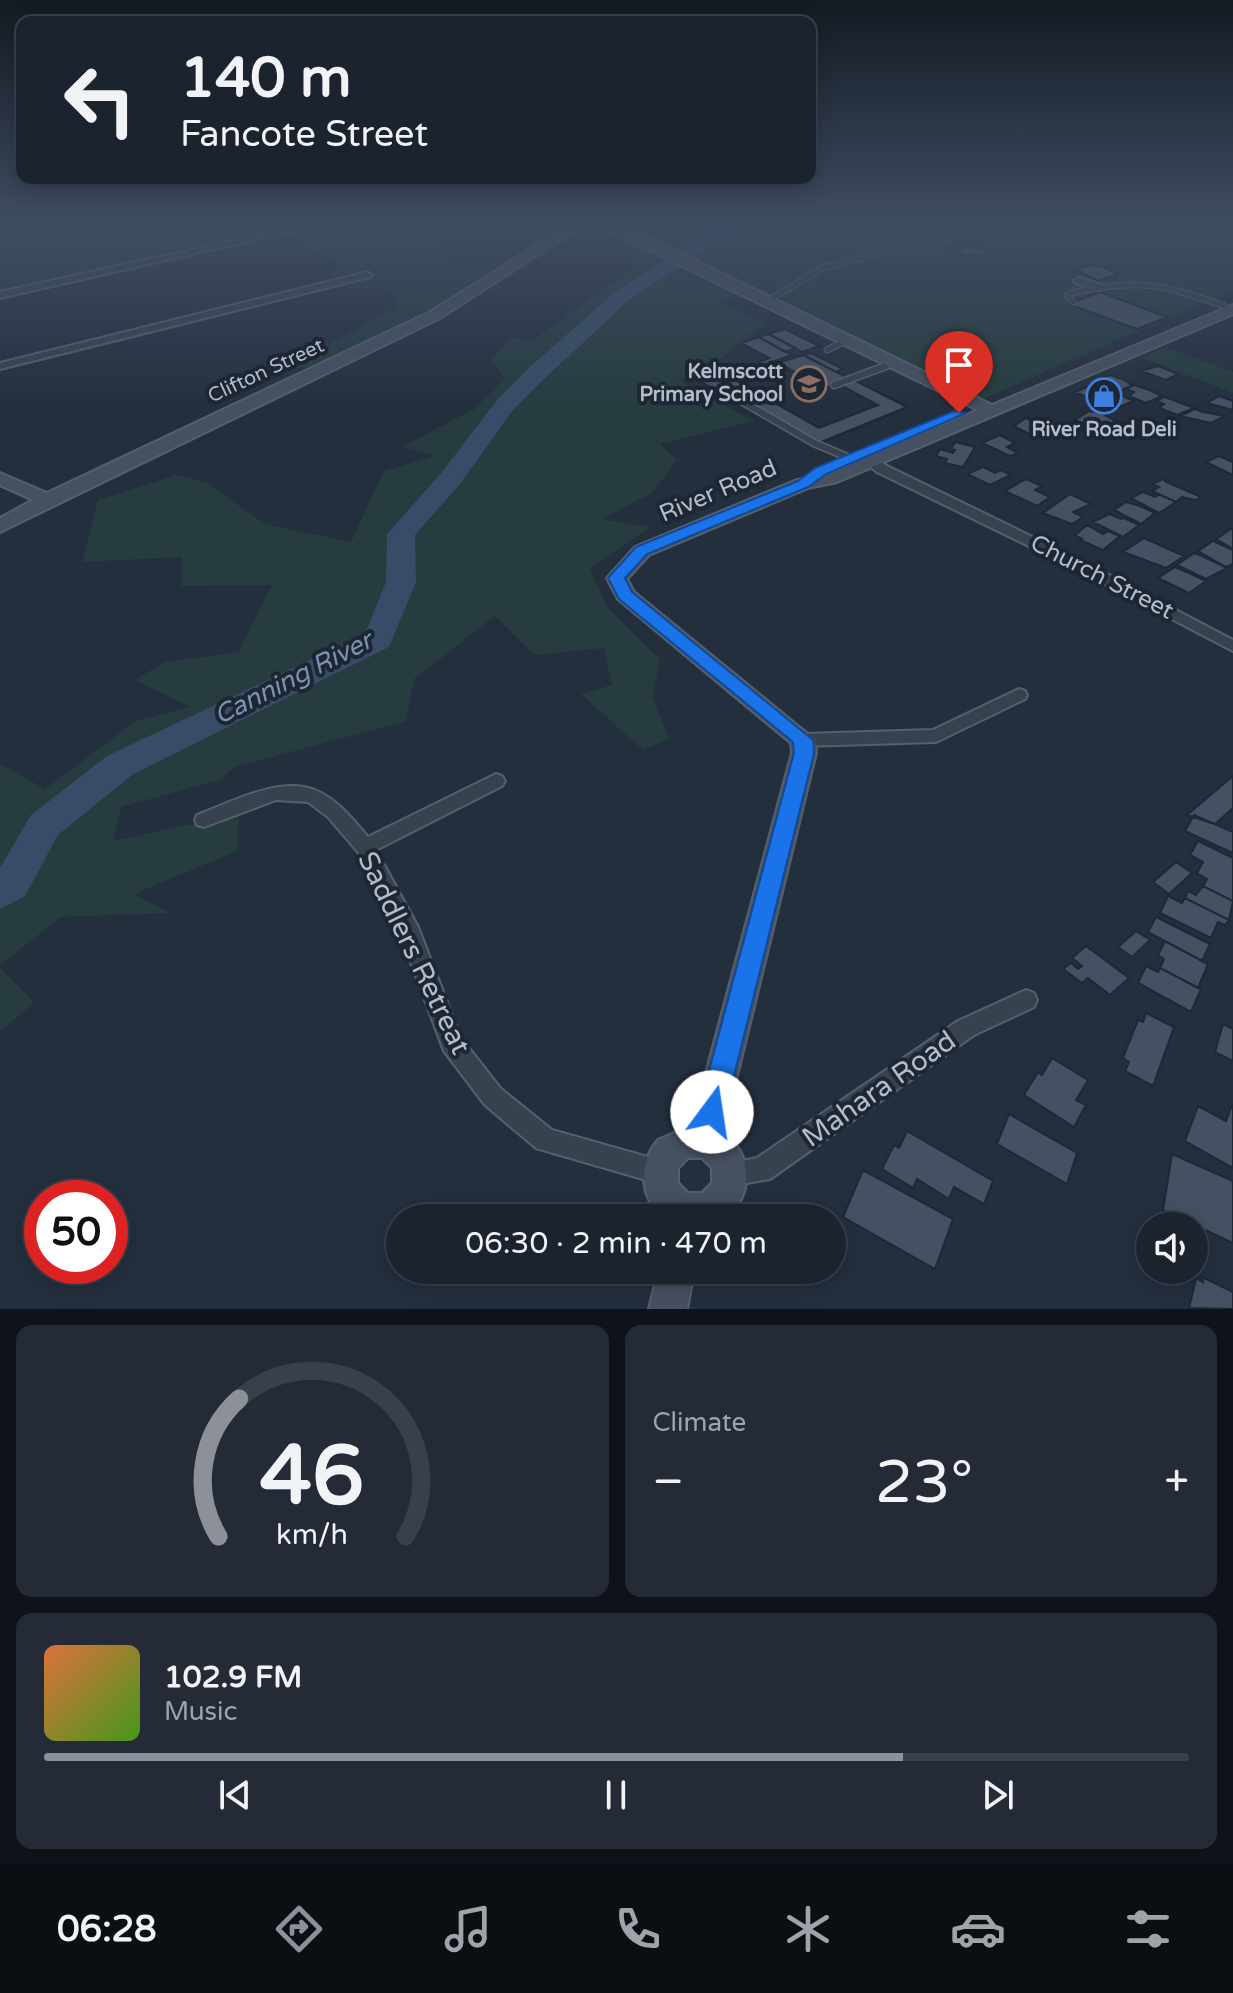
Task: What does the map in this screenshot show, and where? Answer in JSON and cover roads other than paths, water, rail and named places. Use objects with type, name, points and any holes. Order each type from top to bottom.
[{"type":"main road","name":"Clifton Street","points":[[0,526],[47,500],[435,315],[479,286]]},
{"type":"main road","points":[[737,286],[986,408]]},
{"type":"main road","name":"River Road","points":[[803,740],[625,595],[617,578],[642,551],[803,484],[831,478],[868,458],[1230,305]]},
{"type":"main road","points":[[0,478],[47,500]]},
{"type":"main road","points":[[704,1142],[804,753],[803,740]]},
{"type":"main road","points":[[684,1142],[704,1142],[722,1154],[720,1199],[696,1211],[684,1209],[666,1196],[662,1162],[675,1146],[684,1142]]},
{"type":"street","points":[[0,295],[40,286]]},
{"type":"street","points":[[0,366],[322,286]]},
{"type":"street","name":"Church Street","points":[[868,458],[933,495],[970,510],[1233,646]]},
{"type":"street","points":[[803,740],[936,736],[1019,695]]},
{"type":"street","points":[[365,847],[496,781]]},
{"type":"street","name":"Saddlers Retreat","points":[[204,820],[275,793],[312,796],[335,812],[365,847],[408,927],[452,1044],[493,1097],[545,1140],[666,1196]]},
{"type":"street","name":"Mahara Road","points":[[720,1199],[966,1028],[1026,1000]]},
{"type":"lane","points":[[767,301],[792,286]]},
{"type":"lane","points":[[1073,302],[1068,295],[1104,286]]},
{"type":"lane","points":[[1171,286],[1230,305]]},
{"type":"lane","points":[[827,350],[848,340]]},
{"type":"lane","points":[[834,385],[894,363]]},
{"type":"lane","points":[[733,396],[814,443],[868,458]]},
{"type":"waterway","name":"Canning River","points":[[0,893],[11,885],[44,825],[120,765],[378,640],[401,582],[401,534],[451,478],[505,405],[636,286]]},
{"type":"place","name":"Kelmscott Primary School","points":[[809,384]]},
{"type":"place","name":"River Road Deli","points":[[1104,396]]}]
